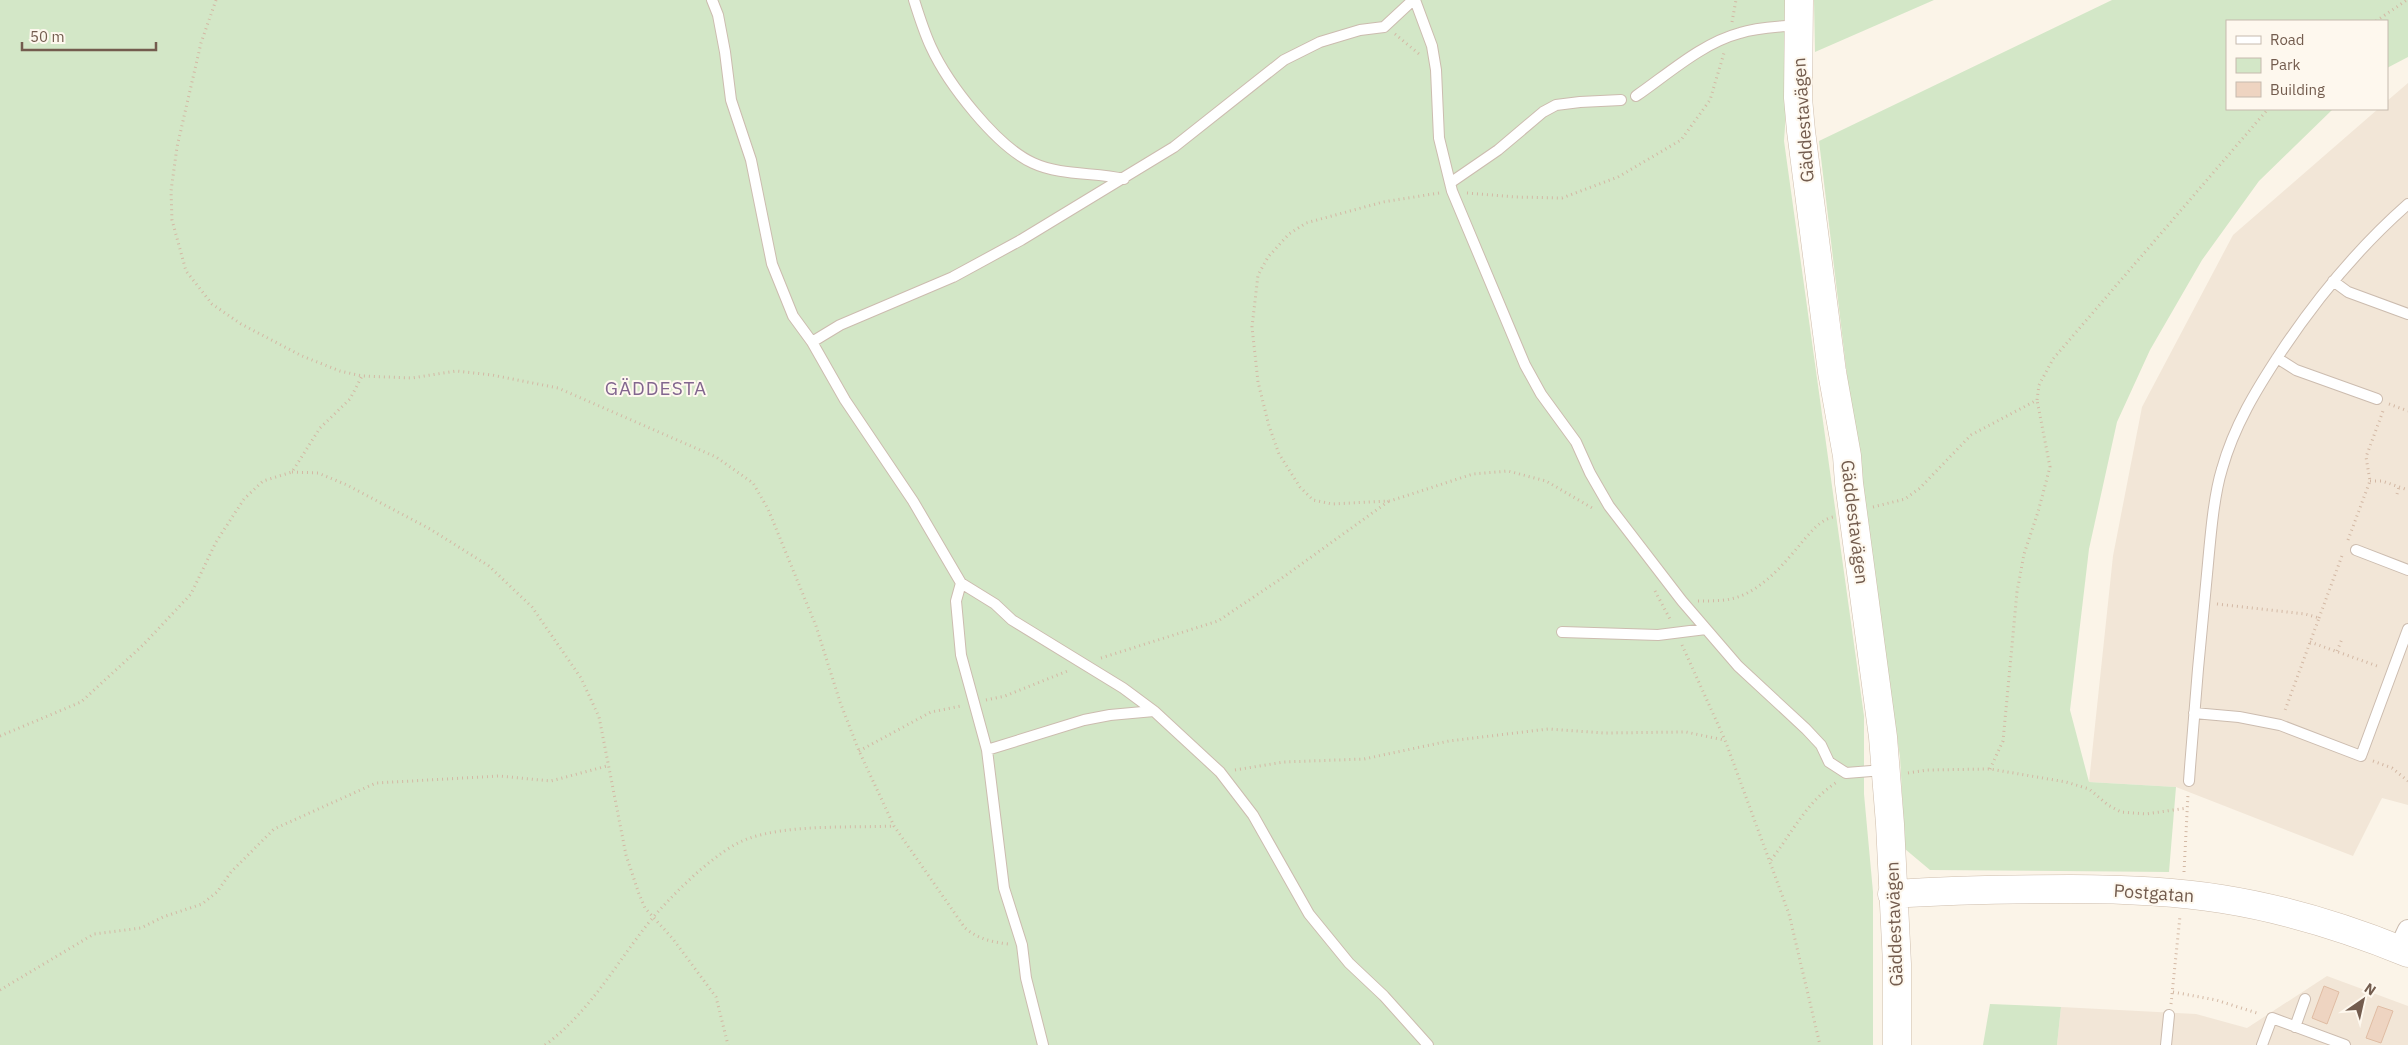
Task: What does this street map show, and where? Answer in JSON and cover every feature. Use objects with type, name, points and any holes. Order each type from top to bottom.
[{"type":"street","name":"Gäddestavägen","points":[[1798,12],[1800,131],[1832,372],[1847,456],[1873,652],[1885,770],[1890,824],[1897,964],[1897,1045]]},
{"type":"street","name":"Postgatan","points":[[1892,894],[2026,889],[2170,892],[2224,899],[2405,944]]},
{"type":"lane","points":[[712,0],[718,15],[731,100],[751,160],[772,264],[793,316],[812,342],[845,400],[913,501],[961,583],[995,604],[1012,620],[1085,664],[1154,711],[1220,772],[1253,815],[1309,914],[1359,974],[1384,996],[1428,1045]]},
{"type":"lane","points":[[914,0],[931,48],[982,123],[1033,163],[1063,171],[1106,175],[1124,179]]},
{"type":"lane","points":[[812,342],[840,325],[953,277],[1124,179],[1174,147],[1284,60],[1320,42],[1360,30],[1384,27],[1414,0],[1432,46],[1436,70],[1439,138],[1451,187],[1525,365],[1541,394],[1576,442],[1590,473],[1609,506],[1682,601],[1738,666],[1821,745],[1829,762],[1846,773],[1885,770]]},
{"type":"lane","points":[[1636,96],[1701,51],[1740,32],[1798,12]]},
{"type":"lane","points":[[1451,187],[1504,146],[1543,112],[1556,105],[1621,100]]},
{"type":"lane","points":[[2189,780],[2204,602],[2221,472],[2241,417],[2258,386],[2309,310],[2363,248],[2408,204]]},
{"type":"lane","points":[[2333,281],[2348,292],[2408,314]]},
{"type":"lane","points":[[2277,358],[2296,370],[2377,399]]},
{"type":"lane","points":[[2356,550],[2408,570]]},
{"type":"lane","points":[[961,583],[956,601],[961,656],[987,750],[1004,888],[1022,945],[1026,978],[1043,1045]]},
{"type":"lane","points":[[1562,632],[1658,634],[1706,628]]},
{"type":"lane","points":[[2194,713],[2239,717],[2280,725],[2361,756],[2408,629]]},
{"type":"lane","points":[[987,750],[1084,720],[1110,714],[1154,711]]},
{"type":"lane","points":[[2295,1027],[2305,1000]]},
{"type":"lane","points":[[2166,1045],[2169,1015]]},
{"type":"lane","points":[[2262,1045],[2272,1018],[2345,1045]]},
{"type":"path","points":[[216,0],[199,52],[177,147],[171,191],[172,220],[186,271],[212,304],[241,324],[302,356],[340,371],[362,376],[412,378],[456,371],[492,375],[558,388],[716,457],[753,483],[768,509],[816,626],[840,702],[859,751],[894,826],[965,928],[975,936],[993,942],[1022,945]]},
{"type":"path","points":[[1597,513],[1591,506],[1546,481],[1508,471],[1473,474],[1390,501],[1332,504],[1313,500],[1300,487],[1279,454],[1269,426],[1258,382],[1252,327],[1256,283],[1268,256],[1289,234],[1306,223],[1383,202],[1451,187],[1516,197],[1562,198],[1618,177],[1681,140],[1710,100],[1729,37],[1736,0]]},
{"type":"path","points":[[2377,20],[2407,0]]},
{"type":"path","points":[[1384,27],[1402,38],[1436,70]]},
{"type":"path","points":[[1990,769],[2003,741],[2017,592],[2024,554],[2050,467],[2037,400],[2039,386],[2053,360],[2267,110]]},
{"type":"path","points":[[292,472],[320,428],[350,399],[362,376]]},
{"type":"path","points":[[1682,601],[1726,600],[1754,590],[1785,562],[1814,529],[1826,519],[1904,499],[1920,488],[1971,435],[2037,400]]},
{"type":"path","points":[[2280,725],[2370,481],[2366,458],[2386,402],[2408,411]]},
{"type":"path","points":[[0,736],[81,702],[143,645],[191,594],[216,542],[244,499],[263,481],[292,472],[318,473],[347,485],[430,529],[489,566],[532,607],[581,678],[598,717],[631,875],[645,908],[655,917],[716,997],[728,1045]]},
{"type":"path","points":[[2370,481],[2382,481],[2408,490]]},
{"type":"path","points":[[2397,494],[2399,487]]},
{"type":"path","points":[[859,751],[931,712],[1005,696],[1085,664],[1218,621],[1390,501]]},
{"type":"path","points":[[1652,585],[1676,632],[1725,740],[1790,914],[1820,1045]]},
{"type":"path","points":[[2204,602],[2305,614],[2318,618]]},
{"type":"path","points":[[2337,651],[2342,639]]},
{"type":"path","points":[[2310,642],[2391,672]]},
{"type":"path","points":[[1220,772],[1284,762],[1364,759],[1448,741],[1548,730],[1604,733],[1686,732],[1725,740]]},
{"type":"path","points":[[2361,756],[2392,768],[2408,781]]},
{"type":"path","points":[[0,990],[94,934],[141,928],[163,917],[202,904],[217,892],[231,872],[274,828],[376,783],[499,776],[551,781],[607,766]]},
{"type":"path","points":[[1885,770],[1903,773],[1927,770],[1990,769],[2066,782],[2088,789],[2108,805],[2121,812],[2146,814],[2188,808]]},
{"type":"path","points":[[1770,861],[1807,807],[1823,790],[1852,773]]},
{"type":"path","points":[[2183,880],[2189,780]]},
{"type":"path","points":[[545,1045],[568,1028],[606,983],[644,929],[688,881],[721,853],[747,839],[780,831],[894,826]]},
{"type":"path","points":[[2181,908],[2173,973],[2173,992],[2216,1000],[2272,1018]]},
{"type":"shaded area","points":[[2408,83],[2408,805],[2382,798],[2353,856],[2176,787],[2089,782],[2113,556],[2142,407],[2233,235],[2377,110],[2388,110],[2388,100]]},
{"type":"shaded area","points":[[2327,976],[2408,1006],[2408,1045],[2057,1045],[2061,1007],[2196,1014],[2247,1028]]},
{"type":"green space","points":[[0,0],[1787,0],[1788,82],[1784,141],[1864,716],[1864,794],[1873,892],[1873,1045],[0,1045]]},
{"type":"green space","points":[[1814,0],[1934,0],[1815,52]]},
{"type":"green space","points":[[2112,0],[2408,0],[2408,57],[2388,67],[2388,20],[2226,20],[2226,110],[2332,110],[2259,181],[2202,260],[2150,350],[2117,422],[2089,549],[2070,710],[2089,782],[2176,787],[2169,872],[1930,870],[1905,849],[1900,757],[1863,509],[1819,141]]},
{"type":"green space","points":[[1990,1004],[2061,1007],[2057,1045],[1983,1045]]},
{"type":"building","points":[[2324,986],[2339,992],[2327,1024],[2312,1018]]},
{"type":"building","points":[[2378,1006],[2393,1011],[2381,1043],[2366,1038]]},
{"type":"district","name":"GÄDDESTA","points":[[656,388]]}]
